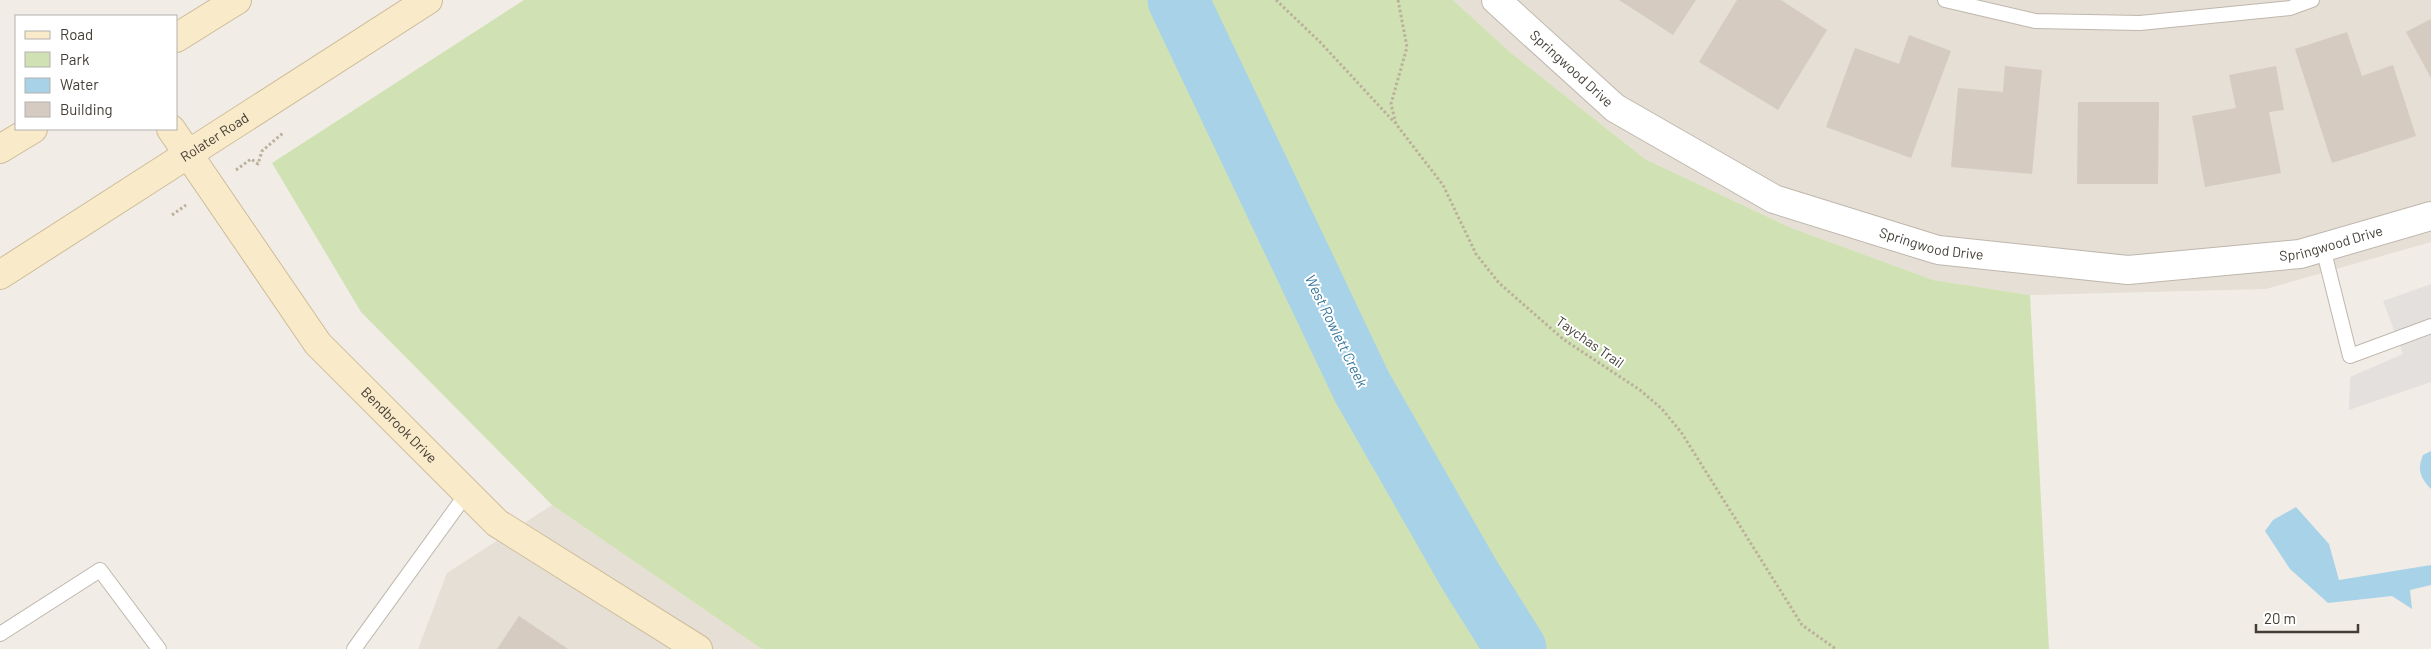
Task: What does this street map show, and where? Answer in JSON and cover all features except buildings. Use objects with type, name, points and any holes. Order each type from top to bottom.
[{"type":"street","points":[[178,37],[237,0]]},
{"type":"street","name":"Rolater Road","points":[[0,275],[428,0]]},
{"type":"street","name":"Springwood Drive","points":[[1496,0],[1615,108],[1774,199],[1938,250],[2128,270],[2300,254],[2431,216]]},
{"type":"street","points":[[0,149],[31,130]]},
{"type":"street","name":"Bendbrook Drive","points":[[172,130],[318,344],[497,523],[698,649]]},
{"type":"lane","points":[[1945,0],[2036,21],[2140,23],[2290,8],[2312,0]]},
{"type":"lane","points":[[2322,248],[2350,356],[2431,326]]},
{"type":"lane","points":[[354,649],[467,493]]},
{"type":"lane","points":[[0,634],[100,570],[159,649]]},
{"type":"path","points":[[1276,0],[1320,42],[1396,124]]},
{"type":"path","name":"Taychas Trail","points":[[1398,0],[1407,47],[1391,104],[1396,124],[1443,185],[1476,254],[1499,283],[1563,339],[1640,390],[1662,409],[1681,432],[1802,624],[1836,649]]},
{"type":"path","points":[[172,215],[250,159],[258,164],[262,152],[288,129]]},
{"type":"shaded area","points":[[1453,0],[2431,0],[2431,242],[2266,289],[2030,295],[1933,280],[1789,227],[1645,159],[1511,53]]},
{"type":"shaded area","points":[[2431,284],[2431,382],[2349,410],[2350,377],[2403,354],[2383,301]]},
{"type":"shaded area","points":[[552,505],[762,649],[418,649],[447,573]]},
{"type":"green space","points":[[524,0],[1453,0],[1511,53],[1645,159],[1789,227],[1933,280],[2030,295],[2049,649],[762,649],[552,505],[361,312],[272,163]]},
{"type":"water","points":[[2431,451],[2431,489],[2422,477],[2420,465],[2423,455]]},
{"type":"water","points":[[2296,507],[2329,544],[2339,580],[2431,565],[2431,585],[2410,590],[2412,609],[2392,596],[2328,603],[2290,569],[2265,531],[2273,520]]},
{"type":"waterway","name":"West Rowlett Creek","points":[[1178,0],[1362,387],[1469,574],[1516,649]]}]
